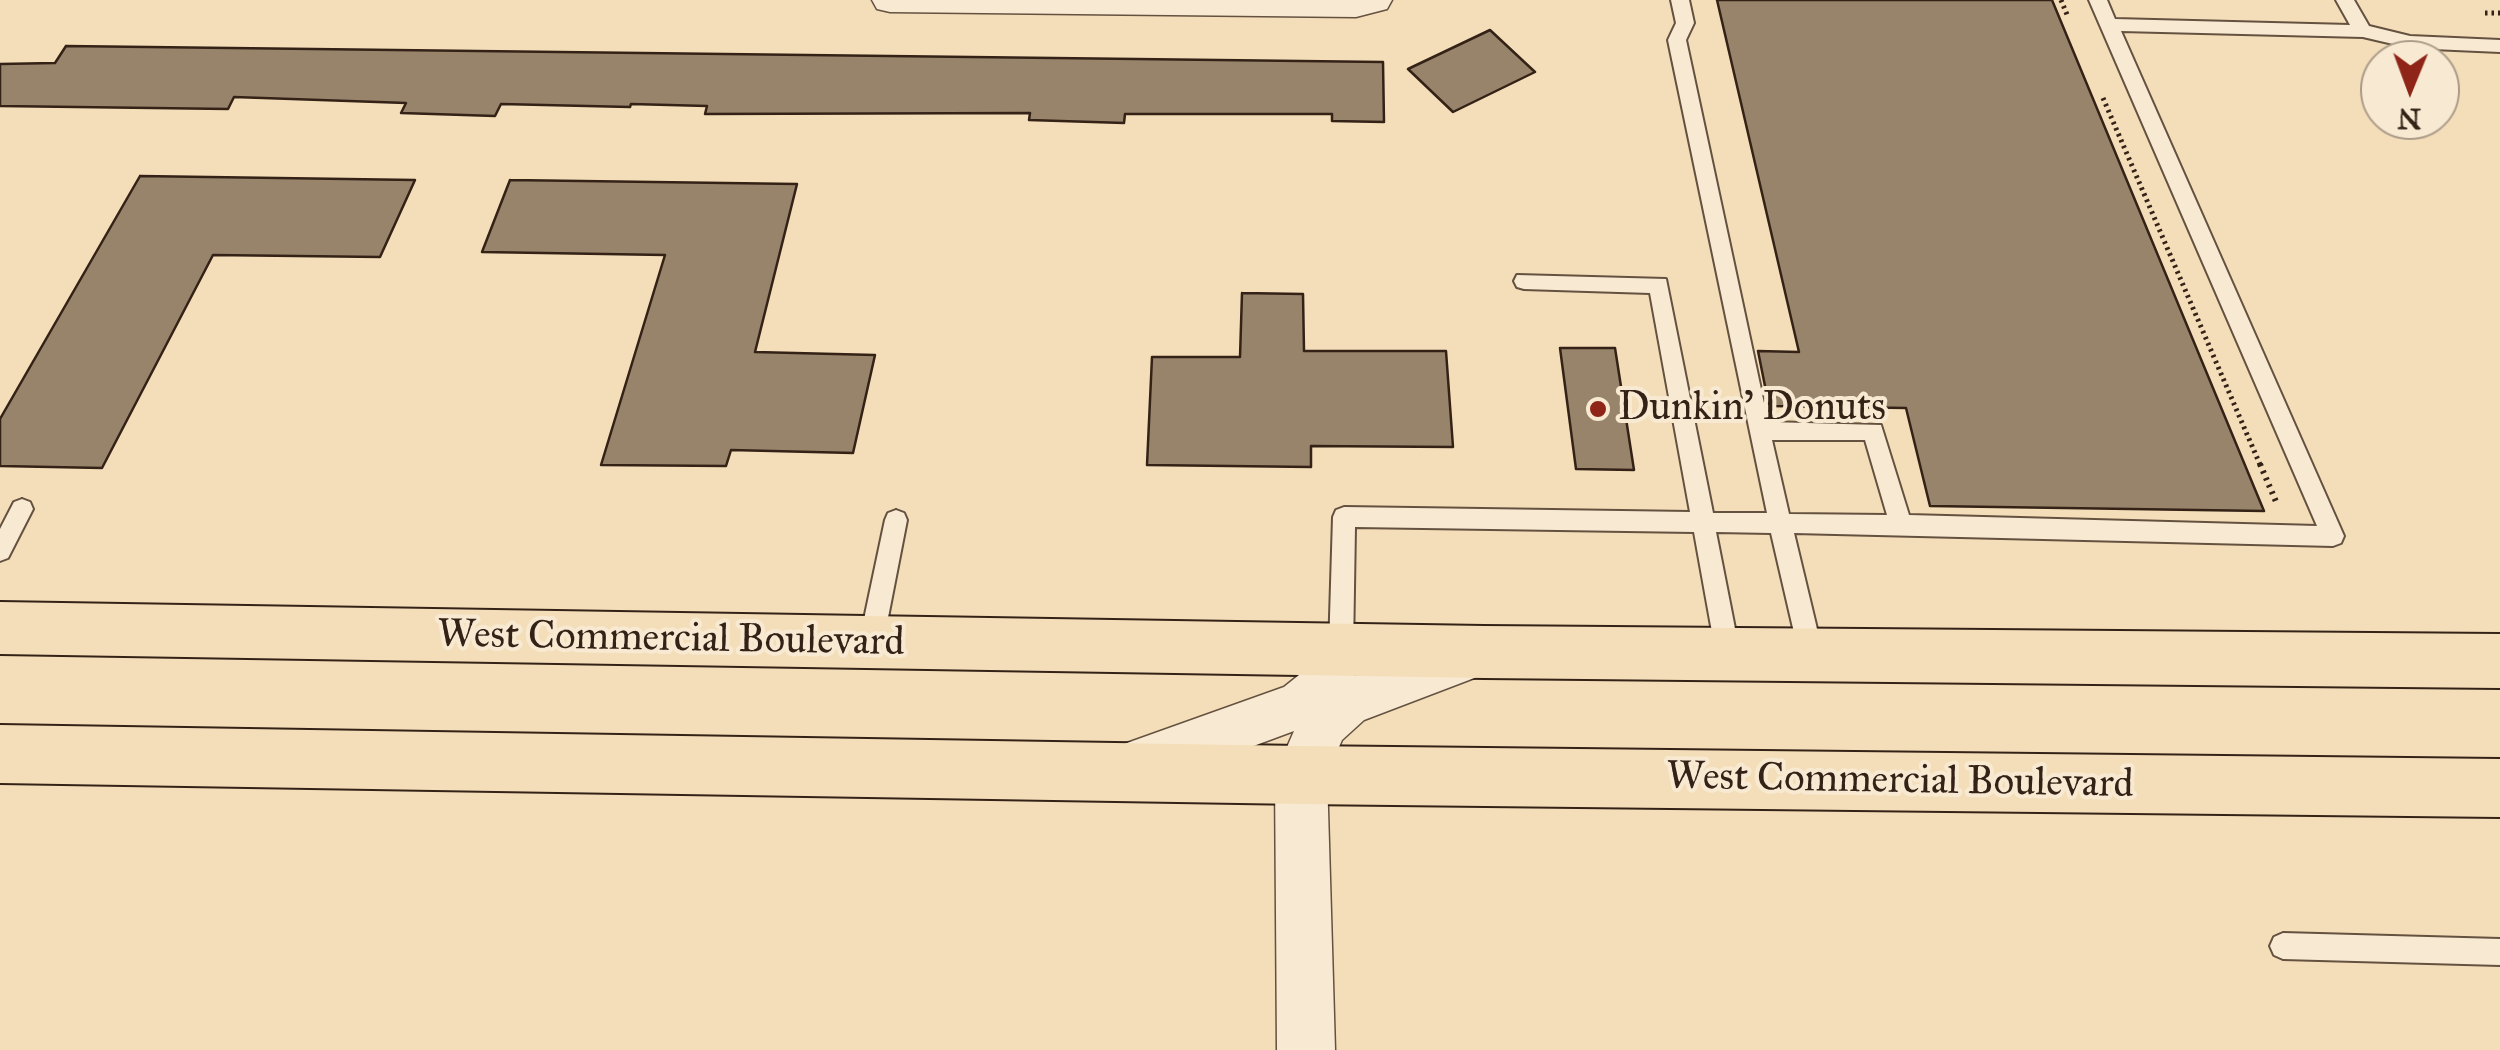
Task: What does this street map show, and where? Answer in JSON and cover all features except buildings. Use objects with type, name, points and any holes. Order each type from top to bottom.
[{"type":"highway","name":"West Commercial Boulevard","points":[[0,628],[1484,652],[2500,661]]},
{"type":"highway","name":"West Commercial Boulevard","points":[[0,754],[2500,788]]},
{"type":"street","points":[[890,0],[1356,5],[1374,0]]},
{"type":"street","name":"West Commercial Boulevard","points":[[1114,772],[1301,705],[1322,688],[1342,650]]},
{"type":"street","name":"West Commercial Boulevard","points":[[1301,774],[1324,723],[1346,702],[1484,652]]},
{"type":"street","points":[[1301,774],[1306,1050]]},
{"type":"lane","points":[[1680,0],[1685,23],[1677,40],[1759,432],[1811,654]]},
{"type":"lane","points":[[1342,650],[1344,517],[1902,524],[2333,536],[2098,0]]},
{"type":"lane","points":[[2345,0],[2363,31]]},
{"type":"lane","points":[[2109,26],[2363,31],[2410,42],[2497,51]]},
{"type":"lane","points":[[1524,282],[1659,285],[1728,654]]},
{"type":"lane","points":[[1759,432],[1873,431],[1902,524]]},
{"type":"lane","points":[[0,551],[22,510]]},
{"type":"lane","points":[[871,643],[896,520]]},
{"type":"lane","points":[[2283,946],[2500,952]]},
{"type":"path","points":[[2061,0],[2068,18]]},
{"type":"path","points":[[2099,89],[2282,516]]},
{"type":"place","name":"Dunkin' Donuts","points":[[1598,409]]}]
